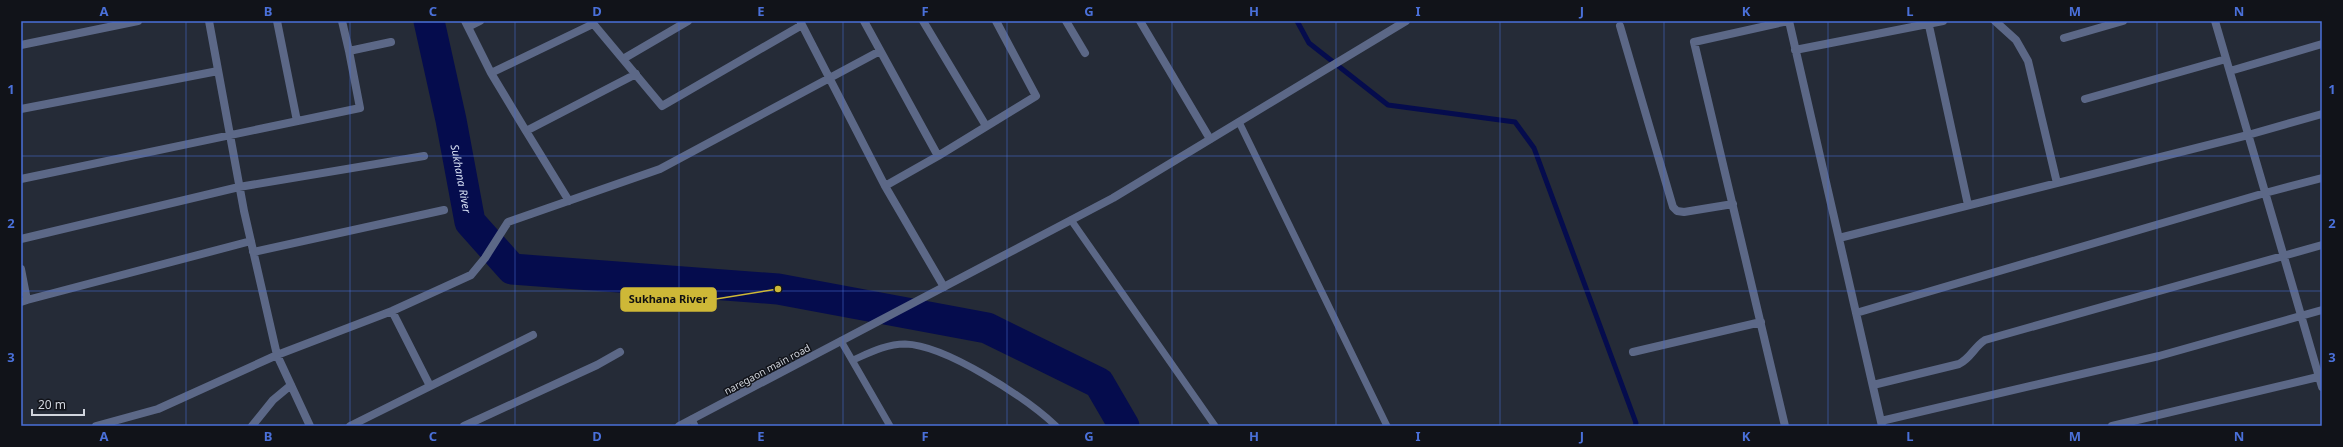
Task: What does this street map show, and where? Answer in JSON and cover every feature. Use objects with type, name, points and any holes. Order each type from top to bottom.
[{"type":"street","points":[[21,45],[138,21]]},
{"type":"street","points":[[209,21],[239,187],[277,355],[310,426]]},
{"type":"street","points":[[277,21],[297,121]]},
{"type":"street","points":[[21,179],[360,108],[350,51],[342,21]]},
{"type":"street","points":[[480,21],[467,24],[491,73],[569,201]]},
{"type":"street","points":[[623,59],[688,21]]},
{"type":"street","points":[[864,21],[938,156]]},
{"type":"street","points":[[923,21],[986,126]]},
{"type":"street","points":[[886,186],[1036,96],[996,21]]},
{"type":"street","points":[[1066,21],[1085,53]]},
{"type":"street","points":[[1140,21],[1210,139]]},
{"type":"street","name":"naregaon main road","points":[[679,426],[693,423],[863,329],[1113,198],[1406,21]]},
{"type":"street","points":[[1786,426],[1694,42],[1788,21],[1881,424],[2159,356],[2322,310]]},
{"type":"street","points":[[1795,50],[1929,22],[1943,21]]},
{"type":"street","points":[[1995,21],[2016,40],[2028,61],[2057,183]]},
{"type":"street","points":[[2064,38],[2123,21]]},
{"type":"street","points":[[2215,21],[2322,387]]},
{"type":"street","points":[[491,73],[592,22],[662,106],[801,23],[886,186],[944,287]]},
{"type":"street","points":[[1929,22],[1968,206]]},
{"type":"street","points":[[1620,26],[1673,207],[1677,211],[1684,212],[1733,204]]},
{"type":"street","points":[[350,51],[391,42]]},
{"type":"street","points":[[2230,71],[2322,44]]},
{"type":"street","points":[[96,426],[158,409],[277,355],[392,311],[471,275],[499,238],[508,222],[660,169],[880,51]]},
{"type":"street","points":[[2085,99],[2226,59]]},
{"type":"street","points":[[21,109],[218,71]]},
{"type":"street","points":[[526,132],[636,74]]},
{"type":"street","points":[[1839,238],[2248,135],[2322,114]]},
{"type":"street","points":[[21,239],[239,187],[424,156]]},
{"type":"street","points":[[1856,313],[2265,193],[2322,178]]},
{"type":"street","points":[[253,252],[444,210]]},
{"type":"street","points":[[21,269],[24,301],[251,241]]},
{"type":"street","points":[[1872,385],[1959,364],[1970,358],[1976,348],[1985,340],[2322,245]]},
{"type":"street","points":[[392,311],[430,386]]},
{"type":"street","points":[[1632,352],[1761,322]]},
{"type":"street","points":[[350,426],[533,335]]},
{"type":"street","points":[[464,426],[597,365],[620,352]]},
{"type":"street","points":[[2112,426],[2320,376]]},
{"type":"street","points":[[252,426],[273,400],[292,385]]},
{"type":"lane","points":[[1239,122],[1387,426]]},
{"type":"lane","points":[[1071,220],[1215,426]]},
{"type":"lane","points":[[842,341],[890,426]]},
{"type":"lane","points":[[853,360],[878,349],[905,344],[943,354],[1008,389],[1043,414],[1056,426]]},
{"type":"waterway","name":"Sukhana River","points":[[429,21],[451,120],[470,222],[512,269],[778,289],[987,328],[1099,383],[1124,426]]},
{"type":"waterway","points":[[1297,21],[1309,43],[1388,105],[1515,122],[1534,148],[1636,423],[1635,426]]},
{"type":"place","name":"Sukhana River","points":[[778,289]]}]
